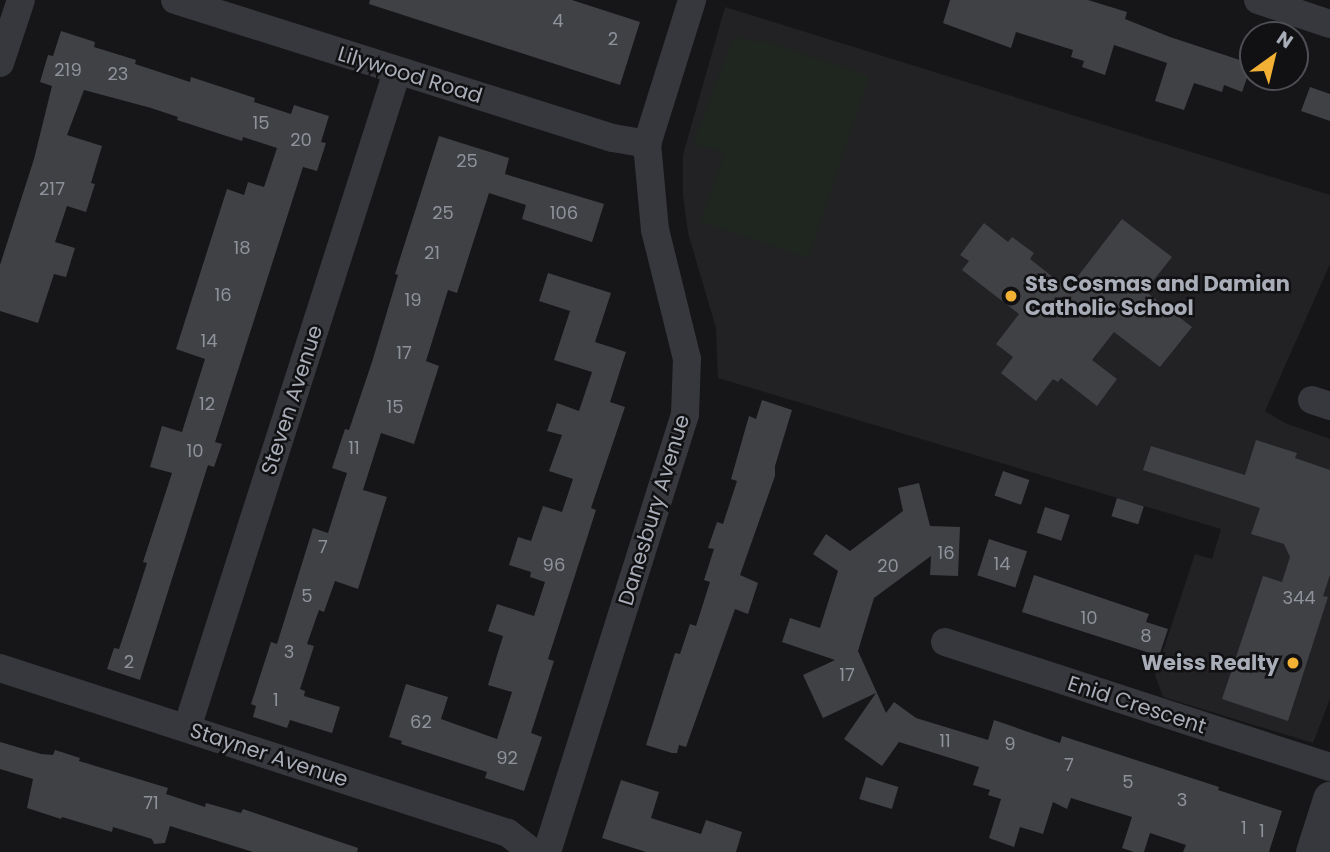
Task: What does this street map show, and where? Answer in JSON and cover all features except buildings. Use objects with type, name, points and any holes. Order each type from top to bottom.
[{"type":"street","points":[[0,63],[21,0]]},
{"type":"street","name":"Lilywood Road","points":[[176,0],[397,72],[613,138],[647,144]]},
{"type":"street","name":"Danesbury Avenue","points":[[547,852],[685,415],[687,359],[655,230],[647,144],[692,0]]},
{"type":"street","points":[[1258,0],[1330,24]]},
{"type":"street","name":"Steven Avenue","points":[[187,728],[397,72]]},
{"type":"street","name":"Enid Crescent","points":[[945,642],[1330,767]]},
{"type":"street","name":"Stayner Avenue","points":[[0,668],[508,833],[532,852]]},
{"type":"street","points":[[1313,852],[1330,799]]},
{"type":"shaded area","name":"Sts Cosmas and Damian Catholic School","points":[[725,7],[1330,195],[1330,264],[1265,411],[1285,423],[1330,439],[1330,699],[1313,743],[1163,697],[1155,675],[1195,554],[1212,559],[1221,529],[718,378],[716,328],[688,233],[683,196],[683,155]]},
{"type":"shaded area","points":[[741,37],[760,43],[762,40],[869,76],[808,258],[701,222],[725,152],[693,144],[733,39]]},
{"type":"place","name":"Sts Cosmas and Damian Catholic School","points":[[1011,296]]},
{"type":"place","name":"Weiss Realty","points":[[1293,663]]}]
